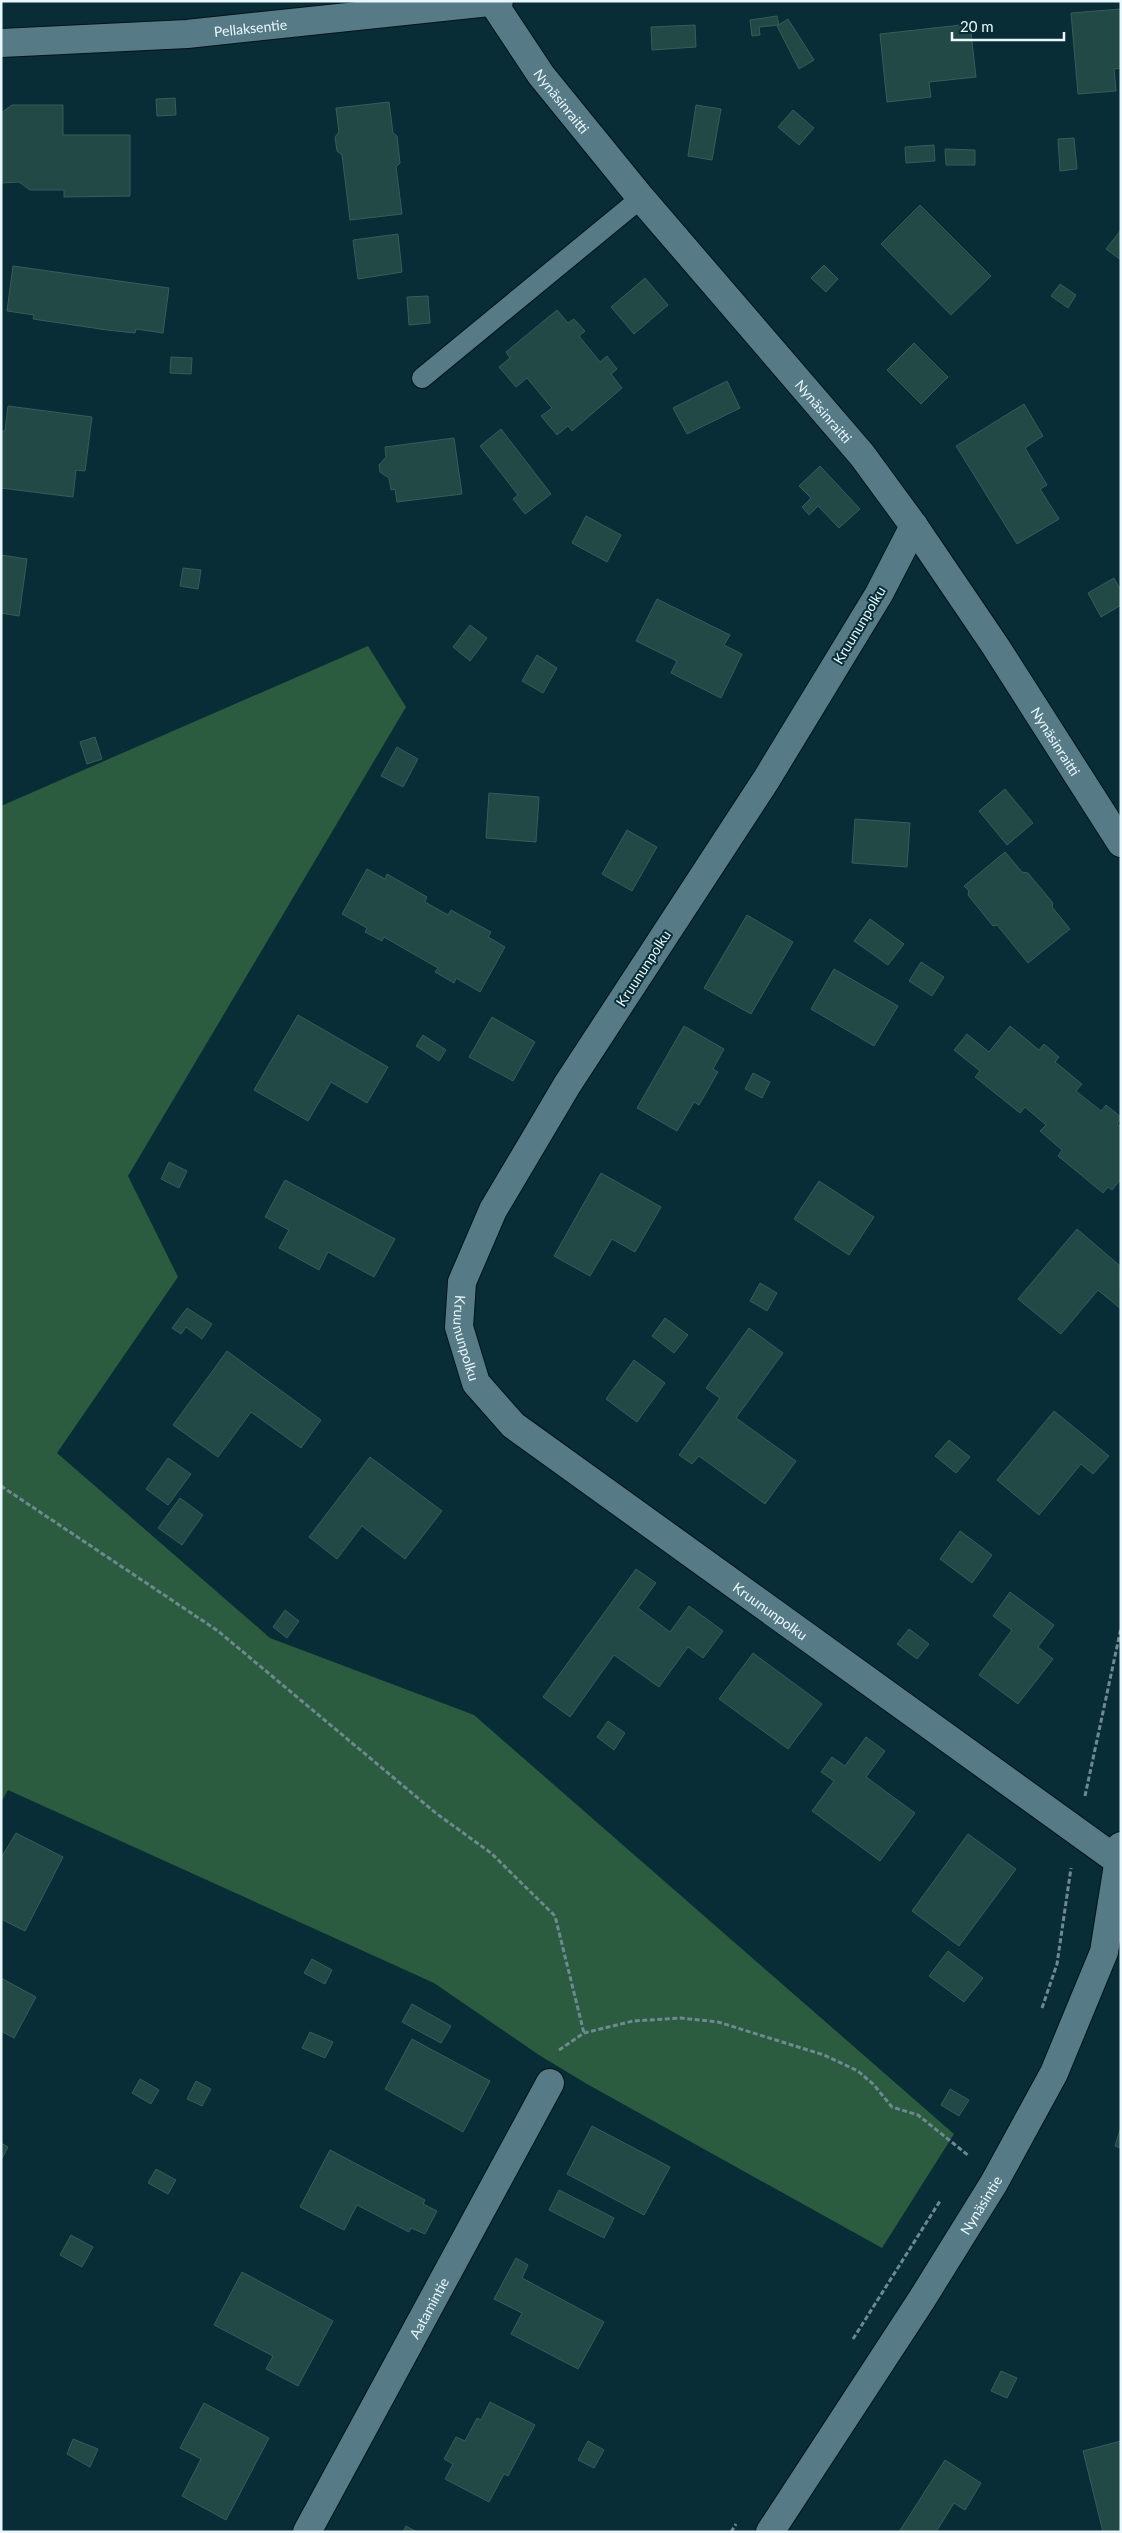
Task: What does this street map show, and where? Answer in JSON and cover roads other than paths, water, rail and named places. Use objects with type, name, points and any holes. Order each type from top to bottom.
[{"type":"street","name":"Pellaksentie","points":[[1,43],[186,34],[495,2]]},
{"type":"street","name":"Nynäsinraitti","points":[[495,2],[541,75],[641,198],[862,455],[914,526],[996,647],[1121,843]]},
{"type":"street","name":"Kruununpolku","points":[[914,526],[879,594],[771,771],[567,1085],[494,1210],[462,1282],[459,1327],[476,1383],[514,1425],[1076,1831],[1120,1857]]},
{"type":"street","name":"Nynäsintie","points":[[770,2532],[927,2291],[994,2183],[1054,2073],[1104,1952],[1120,1857]]},
{"type":"street","name":"Aatamintie","points":[[307,2532],[550,2083]]},
{"type":"lane","points":[[422,378],[641,198]]}]
